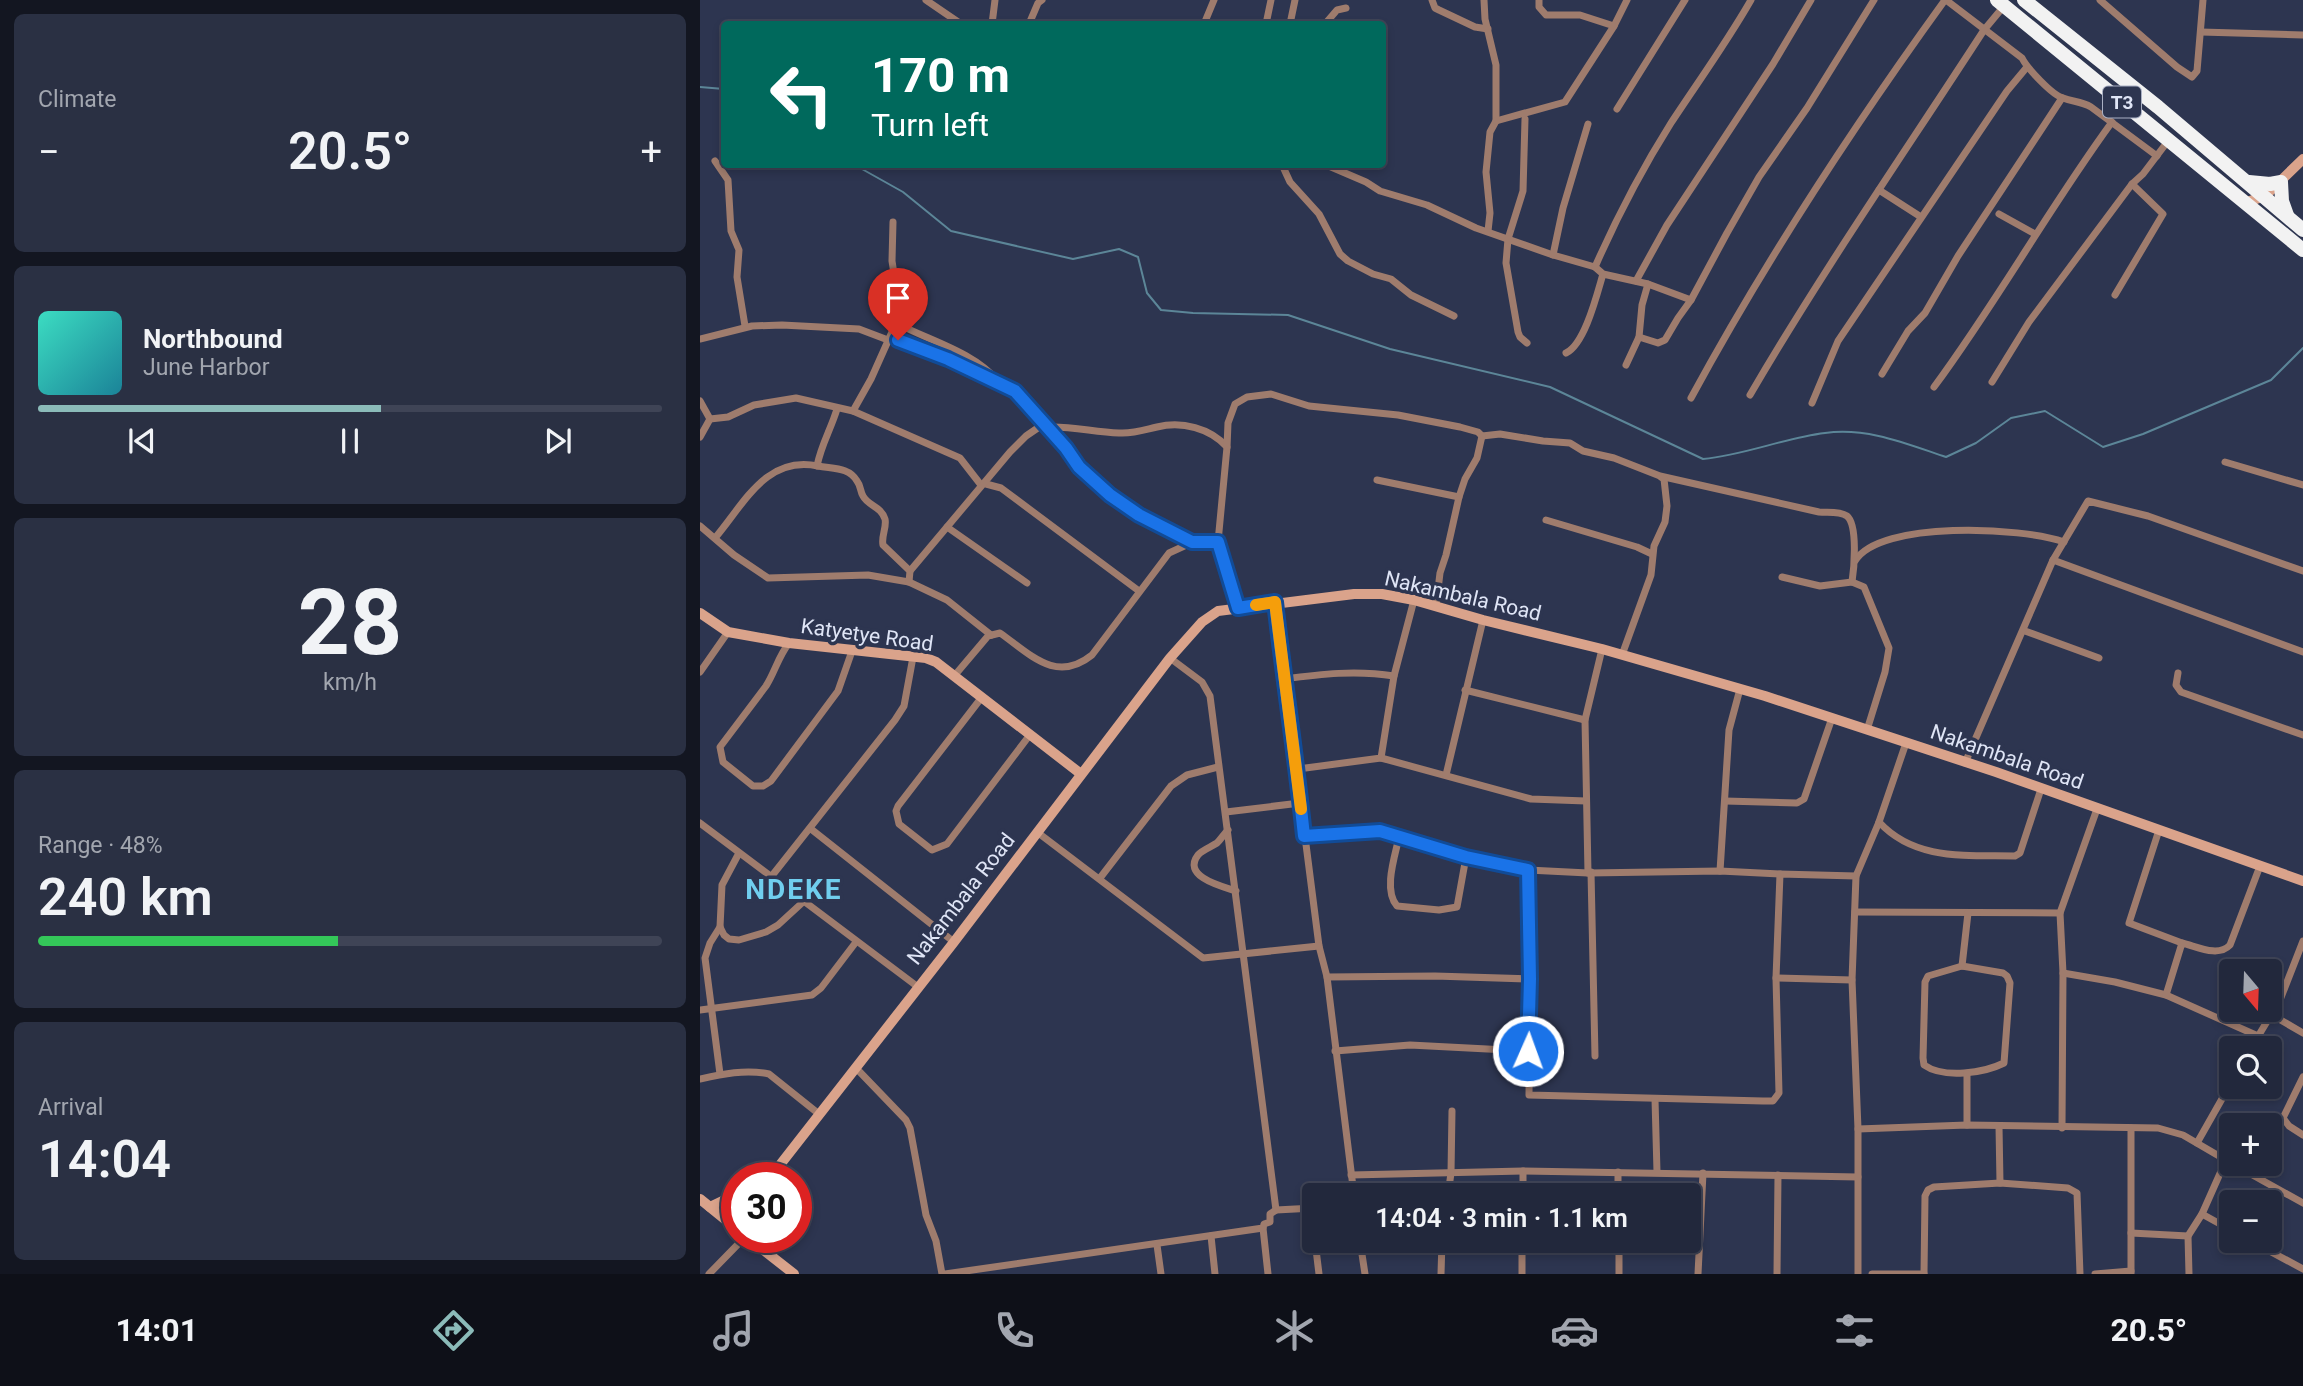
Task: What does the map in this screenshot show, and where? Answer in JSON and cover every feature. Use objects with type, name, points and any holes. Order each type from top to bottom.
[{"type":"highway","name":"T3","points":[[2024,0],[2247,181],[2303,230]]},
{"type":"highway","name":"T3","points":[[2000,3],[2303,250]]},
{"type":"highway","points":[[2247,181],[2258,184],[2281,182],[2282,201],[2290,219]]},
{"type":"main road","points":[[2247,202],[2265,196],[2303,159]]},
{"type":"main road","points":[[2265,196],[2265,218]]},
{"type":"main road","name":"Nakambala Road","points":[[782,1162],[1170,658],[1209,615],[1218,611],[1275,602],[1373,594],[1414,600],[1602,649],[1832,718],[2303,881]]},
{"type":"main road","name":"Katyetye Road","points":[[700,612],[728,632],[789,643],[936,662],[1081,774]]},
{"type":"main road","points":[[700,1199],[721,1216]]},
{"type":"main road","points":[[710,1207],[721,1202]]},
{"type":"main road","points":[[767,1253],[794,1274]]},
{"type":"street","points":[[926,0],[957,21]]},
{"type":"street","points":[[992,21],[995,0]]},
{"type":"street","points":[[1031,21],[1038,3],[1042,0]]},
{"type":"street","points":[[1205,21],[1213,0]]},
{"type":"street","points":[[1267,21],[1271,0]]},
{"type":"street","points":[[1291,21],[1295,0]]},
{"type":"street","points":[[1432,0],[1434,8],[1475,27],[1488,29]]},
{"type":"street","points":[[1484,0],[1496,65],[1496,121],[1490,132],[1486,172],[1490,213],[1488,231]]},
{"type":"street","points":[[1539,0],[1539,7],[1546,15],[1580,15],[1614,26]]},
{"type":"street","points":[[1496,121],[1565,102],[1614,26],[1627,0]]},
{"type":"street","points":[[1617,109],[1685,0]]},
{"type":"street","points":[[1595,267],[1617,216],[1636,183],[1751,0]]},
{"type":"street","points":[[1636,281],[1667,225],[1773,64],[1811,0]]},
{"type":"street","points":[[1639,337],[1663,342],[1691,300],[1759,177],[1807,108],[1874,0]]},
{"type":"street","points":[[1691,398],[1729,327],[1821,183],[1918,36],[1946,0],[2022,58],[2027,67],[2062,98],[2082,101],[2157,156]]},
{"type":"street","points":[[2100,0],[2192,77],[2197,71],[2203,0]]},
{"type":"street","points":[[1750,395],[1813,291],[2000,3]]},
{"type":"street","points":[[1327,21],[1334,13],[1346,8]]},
{"type":"street","points":[[2201,32],[2303,34]]},
{"type":"street","points":[[1812,403],[1838,341],[2007,90],[2027,67]]},
{"type":"street","points":[[1882,374],[2062,98]]},
{"type":"street","points":[[1525,119],[1523,191],[1508,239],[1506,263],[1518,332],[1527,343]]},
{"type":"street","points":[[1934,387],[1969,339],[2035,234],[2112,122]]},
{"type":"street","points":[[1552,255],[1588,124]]},
{"type":"street","points":[[1992,382],[2029,322],[2132,184],[2168,141]]},
{"type":"street","points":[[715,161],[728,180],[732,231],[738,250],[737,277],[745,326]]},
{"type":"street","points":[[1285,168],[1290,182],[1319,215],[1340,254],[1360,268],[1391,279],[1411,295],[1454,316]]},
{"type":"street","points":[[1333,168],[1380,191],[1416,201],[1476,228],[1595,267],[1603,274],[1648,284],[1691,300]]},
{"type":"street","points":[[2115,295],[2163,214],[2132,184]]},
{"type":"street","points":[[1879,190],[1921,217]]},
{"type":"street","points":[[1999,214],[2035,234]]},
{"type":"street","points":[[853,411],[871,379],[896,323],[897,293],[892,261],[893,222]]},
{"type":"street","points":[[1566,353],[1576,346],[1586,325],[1603,274]]},
{"type":"street","points":[[1626,365],[1639,337],[1642,304],[1648,284]]},
{"type":"street","points":[[896,323],[977,363],[1000,384]]},
{"type":"street","points":[[700,339],[745,326],[859,329],[948,359],[1015,391],[1066,448],[1079,467],[1110,495],[1139,515],[1192,542]]},
{"type":"street","points":[[1238,608],[1218,542],[1228,423],[1235,404],[1247,397],[1271,394],[1309,406],[1375,412],[1460,427],[1478,432],[1482,436],[1500,434],[1570,443],[1583,451],[1614,458],[1660,476],[1819,512],[1841,513],[1850,519],[1852,524],[1855,561],[1852,582]]},
{"type":"street","points":[[709,419],[728,417],[754,405],[796,398],[853,411],[960,457],[983,485],[1001,488],[1139,591]]},
{"type":"street","points":[[700,401],[709,419]]},
{"type":"street","points":[[817,466],[821,445],[832,426],[837,409]]},
{"type":"street","points":[[700,437],[709,419]]},
{"type":"street","points":[[909,582],[910,571],[983,485],[1026,436],[1046,425],[1120,433],[1144,432],[1158,426],[1195,428],[1212,433],[1227,447]]},
{"type":"street","points":[[1436,607],[1440,573],[1459,497],[1477,458],[1482,436]]},
{"type":"street","points":[[2225,462],[2303,485]]},
{"type":"street","points":[[715,538],[751,490],[786,466],[809,463],[845,470],[857,479],[862,495],[884,516],[883,545],[910,571]]},
{"type":"street","points":[[1622,655],[1651,575],[1654,546],[1665,522],[1664,479],[1660,476]]},
{"type":"street","points":[[1377,480],[1459,497]]},
{"type":"street","points":[[1965,763],[2025,631],[2053,560],[2085,504],[2092,500],[2148,516],[2303,571]]},
{"type":"street","points":[[1546,520],[1652,554]]},
{"type":"street","points":[[700,526],[734,555],[768,578],[868,575],[909,582],[947,600],[991,635]]},
{"type":"street","points":[[947,527],[1027,583]]},
{"type":"street","points":[[1855,561],[1865,549],[1884,542],[1963,529],[2045,536],[2064,542]]},
{"type":"street","points":[[955,675],[991,635],[1000,633],[1047,667],[1072,665],[1091,655],[1169,553],[1192,542],[1218,542]]},
{"type":"street","points":[[2053,560],[2303,652]]},
{"type":"street","points":[[1782,577],[1820,586],[1852,582],[1864,587],[1889,648],[1885,672],[1867,730]]},
{"type":"street","points":[[1381,758],[1394,676],[1414,600]]},
{"type":"street","points":[[1275,602],[1319,946],[1327,977],[1352,1183]]},
{"type":"street","points":[[1446,775],[1483,620]]},
{"type":"street","points":[[2025,631],[2099,658]]},
{"type":"street","points":[[700,672],[728,632]]},
{"type":"street","points":[[789,643],[779,655],[772,677],[720,747],[723,762],[754,786],[763,786],[771,781],[831,701],[843,680],[852,651]]},
{"type":"street","points":[[1595,1056],[1585,720],[1602,649]]},
{"type":"street","points":[[771,877],[900,713],[908,688],[913,657]]},
{"type":"street","points":[[1170,658],[1207,687],[1226,812],[1276,1210]]},
{"type":"street","points":[[1284,679],[1346,672],[1394,676]]},
{"type":"street","points":[[2179,673],[2176,685],[2181,692],[2303,735]]},
{"type":"street","points":[[1720,871],[1730,730],[1740,689]]},
{"type":"street","points":[[1465,690],[1585,720]]},
{"type":"street","points":[[982,697],[898,806],[896,811],[899,824],[932,850],[947,844],[1029,736]]},
{"type":"street","points":[[1725,801],[1797,803],[1804,799],[1832,718]]},
{"type":"street","points":[[1858,1274],[1858,1129],[1852,980],[1856,876],[1879,822],[1906,743]]},
{"type":"street","points":[[1298,769],[1381,758],[1531,799],[1586,801]]},
{"type":"street","points":[[1100,878],[1171,786],[1187,775],[1218,767]]},
{"type":"street","points":[[1879,822],[1898,839],[1911,846],[1943,855],[2015,856],[2020,853],[2040,789]]},
{"type":"street","points":[[1226,812],[1300,803]]},
{"type":"street","points":[[2062,1128],[2063,972],[2060,913],[2097,809]]},
{"type":"street","points":[[700,823],[918,987]]},
{"type":"street","points":[[811,829],[954,942]]},
{"type":"street","points":[[1228,830],[1217,842],[1199,853],[1195,861],[1196,870],[1202,879],[1236,891]]},
{"type":"street","points":[[2159,830],[2129,923],[2182,943],[2217,952],[2227,948],[2260,866]]},
{"type":"street","points":[[1304,836],[1380,831],[1466,857],[1528,870],[1590,873],[1720,871],[1856,876]]},
{"type":"street","points":[[1037,832],[1203,958],[1319,946]]},
{"type":"street","points":[[1399,837],[1392,877],[1392,900],[1397,906],[1439,911],[1457,907],[1466,857]]},
{"type":"street","points":[[739,853],[722,885],[720,927],[723,935],[729,939],[755,936],[778,925],[803,902]]},
{"type":"street","points":[[1528,870],[1529,1095],[1773,1101],[1779,1093],[1776,978],[1780,874]]},
{"type":"street","points":[[1855,912],[2060,913]]},
{"type":"street","points":[[1962,966],[1968,912]]},
{"type":"street","points":[[720,927],[705,958],[720,1074]]},
{"type":"street","points":[[700,1010],[812,995],[821,988],[856,942]]},
{"type":"street","points":[[2282,993],[2303,942]]},
{"type":"street","points":[[2166,995],[2182,943]]},
{"type":"street","points":[[1962,966],[2003,973],[2010,983],[2004,1063],[1966,1074],[1930,1069],[1924,1065],[1923,1059],[1925,982],[1928,976],[1935,972],[1962,966]]},
{"type":"street","points":[[2063,972],[2166,995],[2258,1036],[2267,1022]]},
{"type":"street","points":[[1327,977],[1530,979]]},
{"type":"street","points":[[1776,978],[1852,980]]},
{"type":"street","points":[[2282,1021],[2303,1033]]},
{"type":"street","points":[[1335,1051],[1410,1045],[1528,1051]]},
{"type":"street","points":[[856,1068],[910,1128],[926,1215],[944,1274],[1263,1228]]},
{"type":"street","points":[[700,1079],[720,1074],[769,1074],[819,1114]]},
{"type":"street","points":[[1966,1074],[1967,1125]]},
{"type":"street","points":[[2303,1077],[2283,1118],[2289,1126],[2303,1135]]},
{"type":"street","points":[[1655,1099],[1657,1172]]},
{"type":"street","points":[[2197,1143],[2222,1099]]},
{"type":"street","points":[[1450,1183],[1452,1111]]},
{"type":"street","points":[[1858,1129],[1967,1125],[2158,1128],[2169,1130],[2219,1156]]},
{"type":"street","points":[[1999,1126],[2000,1184]]},
{"type":"street","points":[[2095,1274],[2131,1273],[2131,1128]]},
{"type":"street","points":[[1351,1175],[1523,1171],[1858,1177]]},
{"type":"street","points":[[1523,1171],[1523,1183]]},
{"type":"street","points":[[1618,1172],[1618,1183]]},
{"type":"street","points":[[1698,1274],[1703,1173]]},
{"type":"street","points":[[1777,1274],[1778,1175]]},
{"type":"street","points":[[2189,1274],[2188,1236],[2222,1176]]},
{"type":"street","points":[[2256,1176],[2303,1202]]},
{"type":"street","points":[[1872,1274],[1924,1274],[1925,1196],[1928,1190],[1934,1187],[2000,1184],[2068,1188],[2077,1193],[2080,1274]]},
{"type":"street","points":[[1268,1274],[1264,1224],[1270,1222],[1270,1214],[1276,1210],[1302,1209]]},
{"type":"street","points":[[2202,1214],[2219,1223]]},
{"type":"street","points":[[2131,1233],[2188,1236]]},
{"type":"street","points":[[1211,1236],[1215,1274]]},
{"type":"street","points":[[1157,1245],[1161,1274]]},
{"type":"street","points":[[709,1274],[730,1253]]},
{"type":"street","points":[[1316,1253],[1319,1274]]},
{"type":"street","points":[[1362,1253],[1365,1274]]},
{"type":"street","points":[[1441,1274],[1442,1253]]},
{"type":"street","points":[[1522,1253],[1522,1274]]},
{"type":"street","points":[[1619,1253],[1619,1274]]},
{"type":"street","points":[[2273,1253],[2303,1269],[2300,1274]]},
{"type":"waterway","points":[[700,87],[721,89]]},
{"type":"waterway","points":[[860,168],[903,192],[951,231],[1073,259],[1119,249],[1138,257],[1147,293],[1161,310],[1288,315],[1390,349],[1550,387],[1703,459],[1810,435],[1841,432],[1887,438],[1946,457],[1976,443],[2011,418],[2045,411],[2103,447],[2143,434],[2271,380],[2303,348]]},
{"type":"slow traffic","points":[[1256,605],[1275,602],[1301,809]]},
{"type":"district","name":"NDEKE","points":[[794,889]]},
{"type":"route","points":[[898,340],[948,359],[1015,391],[1066,448],[1079,467],[1110,495],[1139,515],[1192,542],[1218,542],[1238,608],[1275,602],[1298,769],[1304,836],[1380,831],[1466,857],[1528,870],[1528,1051]]}]
